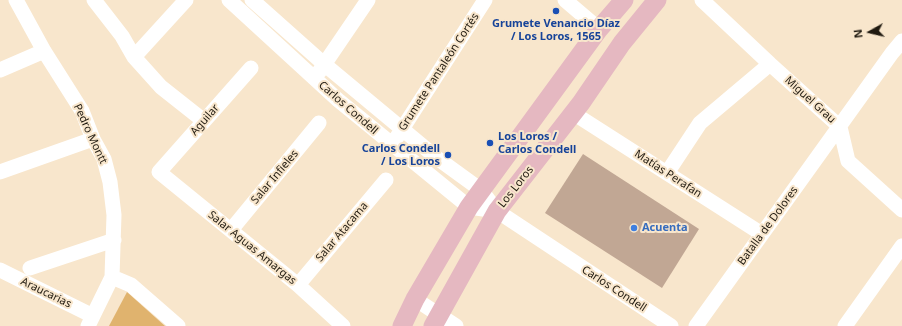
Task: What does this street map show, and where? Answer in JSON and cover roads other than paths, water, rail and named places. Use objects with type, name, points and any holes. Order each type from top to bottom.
[{"type":"main road","points":[[402,326],[469,207],[599,29],[624,0]]},
{"type":"main road","name":"Los Loros","points":[[436,320],[497,211],[573,113],[622,42],[657,0]]},
{"type":"street","name":"Pedro Montt","points":[[16,0],[44,51],[82,111],[93,139],[104,159],[110,182],[114,215],[112,277],[90,321]]},
{"type":"street","points":[[94,0],[122,36],[134,57],[161,87],[204,121]]},
{"type":"street","points":[[134,57],[186,0]]},
{"type":"street","name":"Carlos Condell","points":[[229,0],[314,79],[392,145],[469,207],[497,211]]},
{"type":"street","points":[[314,79],[368,0]]},
{"type":"street","name":"Grumete Pantaleón Cortés","points":[[392,145],[485,0]]},
{"type":"street","points":[[565,0],[599,29]]},
{"type":"street","name":"Miguel Grau","points":[[702,0],[840,127],[848,161],[902,210]]},
{"type":"street","points":[[245,14],[254,1]]},
{"type":"street","name":"Carlos Condell","points":[[254,1],[324,64],[402,130],[481,190],[497,211],[671,326]]},
{"type":"street","name":"Batalla de Dolores","points":[[696,326],[902,41]]},
{"type":"street","points":[[0,70],[44,51]]},
{"type":"street","points":[[667,173],[700,122],[770,64]]},
{"type":"street","name":"Aguilar","points":[[159,172],[251,68]]},
{"type":"street","name":"Matías Perafan","points":[[573,113],[762,234]]},
{"type":"street","name":"Salar Infieles","points":[[231,230],[319,123]]},
{"type":"street","points":[[0,172],[93,139]]},
{"type":"street","name":"Salar Aguas Amargas","points":[[159,172],[298,285],[343,326]]},
{"type":"street","name":"Salar Atacama","points":[[298,285],[386,180]]},
{"type":"street","points":[[30,268],[114,240]]},
{"type":"street","points":[[845,326],[902,246]]},
{"type":"street","name":"Araucarias","points":[[0,270],[90,321]]},
{"type":"street","points":[[112,277],[131,285],[178,326]]},
{"type":"street","points":[[416,299],[436,320],[456,326]]},
{"type":"place","name":"Grumete Venancio Díaz / Los Loros, 1565","points":[[556,11]]},
{"type":"place","name":"Los Loros / Carlos Condell","points":[[490,143]]},
{"type":"place","name":"Carlos Condell / Los Loros","points":[[448,155]]},
{"type":"place","name":"Acuenta","points":[[634,228]]}]
